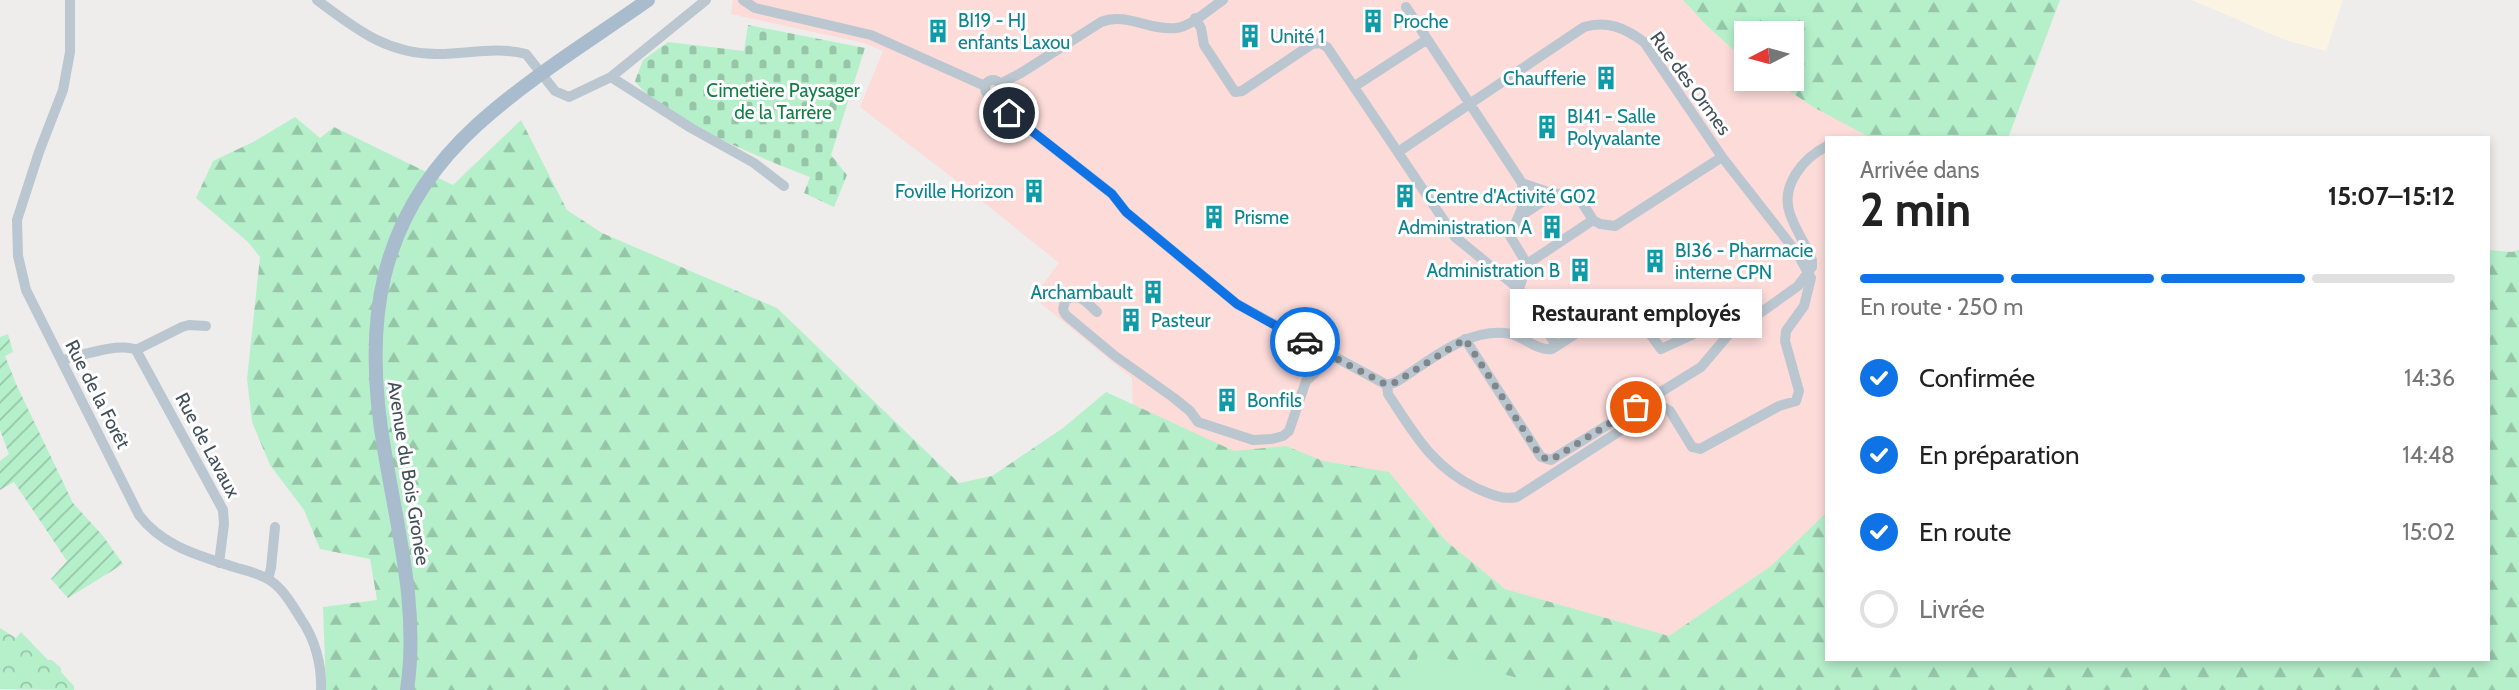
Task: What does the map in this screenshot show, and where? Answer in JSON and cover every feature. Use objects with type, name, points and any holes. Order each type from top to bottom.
[{"type":"main road","name":"Avenue du Bois Gronée","points":[[398,690],[402,642],[401,600],[372,430],[365,369],[365,331],[371,290],[391,226],[422,172],[464,126],[634,0]]},
{"type":"main road","name":"Avenue du Bois Gronée","points":[[550,63],[648,0]]},
{"type":"main road","name":"Avenue du Bois Gronée","points":[[407,690],[411,636],[408,586],[375,388],[374,339],[381,286],[402,225],[429,178],[457,144],[528,79]]},
{"type":"street","name":"Rue de la Forêt","points":[[70,0],[70,52],[63,90],[39,152],[16,228],[18,256],[26,290],[145,523],[176,546],[268,579],[288,599],[310,634],[318,661],[321,690]]},
{"type":"street","points":[[317,0],[372,39],[396,48],[436,54],[499,50],[526,54],[555,91],[565,97],[575,96],[611,77],[706,0]]},
{"type":"street","points":[[743,0],[755,8],[871,35],[985,86],[988,94],[996,95],[1009,113],[1112,194],[1126,212],[1237,304],[1387,385],[1465,339],[1499,332],[1521,337],[1546,349],[1625,304],[1633,310],[1661,349],[1716,324],[1741,320],[1760,313],[1788,295],[1812,267],[1812,260],[1790,216],[1788,198],[1791,182],[1798,170],[1809,158],[1825,147]]},
{"type":"street","points":[[1000,84],[1110,18],[1180,27],[1223,0]]},
{"type":"street","points":[[1406,7],[1522,183],[1522,208],[1510,236],[1527,264]]},
{"type":"street","points":[[1195,18],[1201,27],[1204,45],[1235,92],[1242,91],[1315,43],[1327,47],[1455,237],[1518,289],[1556,345]]},
{"type":"street","name":"Rue des Ormes","points":[[1398,152],[1584,27],[1598,23],[1615,25],[1644,42],[1722,157],[1797,253],[1808,272]]},
{"type":"street","points":[[1354,86],[1426,40]]},
{"type":"street","points":[[611,77],[691,128],[754,163],[783,186]]},
{"type":"street","points":[[985,86],[992,80],[1000,84]]},
{"type":"street","points":[[996,95],[1000,92],[1000,84]]},
{"type":"street","points":[[1522,183],[1554,194],[1576,193],[1593,220],[1615,226],[1722,157]]},
{"type":"street","points":[[1519,218],[1554,194]]},
{"type":"street","points":[[1518,289],[1527,264],[1593,220]]},
{"type":"street","points":[[1387,385],[1388,394],[1425,451],[1459,479],[1505,499],[1517,497],[1660,408],[1670,411],[1692,447],[1700,449],[1799,398],[1785,341],[1786,331],[1808,297],[1811,278],[1808,272]]},
{"type":"street","points":[[1097,312],[1076,296],[1066,300],[1063,307],[1068,317],[1115,356],[1174,398],[1190,411],[1198,422],[1253,440],[1272,439],[1289,431],[1306,381],[1332,357]]},
{"type":"street","points":[[1465,339],[1541,457],[1551,460],[1701,367],[1741,320]]},
{"type":"street","points":[[62,360],[119,348],[129,347],[136,350],[182,327],[206,326]]},
{"type":"street","name":"Rue de Lavaux","points":[[136,350],[223,510],[219,563]]},
{"type":"street","points":[[268,579],[275,527]]},
{"type":"shaded area","points":[[733,0],[1683,0],[1734,50],[1734,91],[1790,91],[1813,107],[1872,136],[1825,136],[1825,660],[1621,690],[1133,413],[1132,378],[1033,297],[1059,263],[860,107],[883,51],[864,43],[731,14]]},
{"type":"shaded area","points":[[2192,0],[2343,0],[2326,51],[2285,40]]},
{"type":"green space","points":[[1683,0],[2060,0],[2009,136],[1867,136],[1813,107],[1790,91],[1804,91],[1804,21],[1734,21],[1734,50]]},
{"type":"green space","name":"Cimetière Paysager de la Tarrère","points":[[748,25],[865,48],[831,155],[847,175],[834,207],[804,193],[810,177],[742,149],[690,123],[648,95],[635,81],[643,60],[668,42],[744,51]]},
{"type":"green space","points":[[295,117],[320,138],[334,127],[453,185],[521,120],[567,210],[602,233],[777,308],[959,483],[992,476],[1063,428],[1106,392],[1234,451],[1286,446],[1323,461],[1389,472],[1446,541],[1505,589],[1669,636],[1771,566],[1825,514],[1825,661],[2490,661],[2490,250],[2519,250],[2519,690],[326,690],[323,607],[377,600],[370,559],[320,549],[304,510],[270,465],[252,422],[247,379],[260,257],[248,242],[196,198],[213,161],[253,142]]},
{"type":"green space","points":[[8,334],[13,352],[5,356],[73,503],[103,536],[123,564],[68,598],[51,579],[67,561],[14,482],[0,490],[0,461],[9,454],[0,430],[0,337]]},
{"type":"green space","points":[[0,628],[16,638],[21,632],[48,660],[61,668],[74,690],[0,689]]},
{"type":"green space","points":[[1419,651],[1562,690],[1409,690]]},
{"type":"way so far","points":[[1305,342],[1387,385],[1465,339],[1541,457],[1551,460],[1636,407]]},
{"type":"place","name":"Proche","points":[[1373,21]]},
{"type":"place","name":"BI19 - HJ enfants Laxou","points":[[938,31]]},
{"type":"place","name":"Unité 1","points":[[1250,36]]},
{"type":"place","name":"Chaufferie","points":[[1606,78]]},
{"type":"place","name":"BI41 - Salle Polyvalante","points":[[1547,127]]},
{"type":"place","name":"Foville Horizon","points":[[1034,191]]},
{"type":"place","name":"Centre d'Activité G02","points":[[1405,196]]},
{"type":"place","name":"Prisme","points":[[1214,217]]},
{"type":"place","name":"Administration A","points":[[1552,227]]},
{"type":"place","name":"BI36 - Pharmacie interne CPN","points":[[1655,261]]},
{"type":"place","name":"Administration B","points":[[1580,270]]},
{"type":"place","name":"Archambault","points":[[1153,292]]},
{"type":"place","name":"Pasteur","points":[[1131,320]]},
{"type":"place","name":"Bonfils","points":[[1227,400]]},
{"type":"place","name":"Restaurant employés","points":[[1636,407]]},
{"type":"route","points":[[1009,113],[1112,194],[1126,212],[1237,304],[1305,342]]}]
